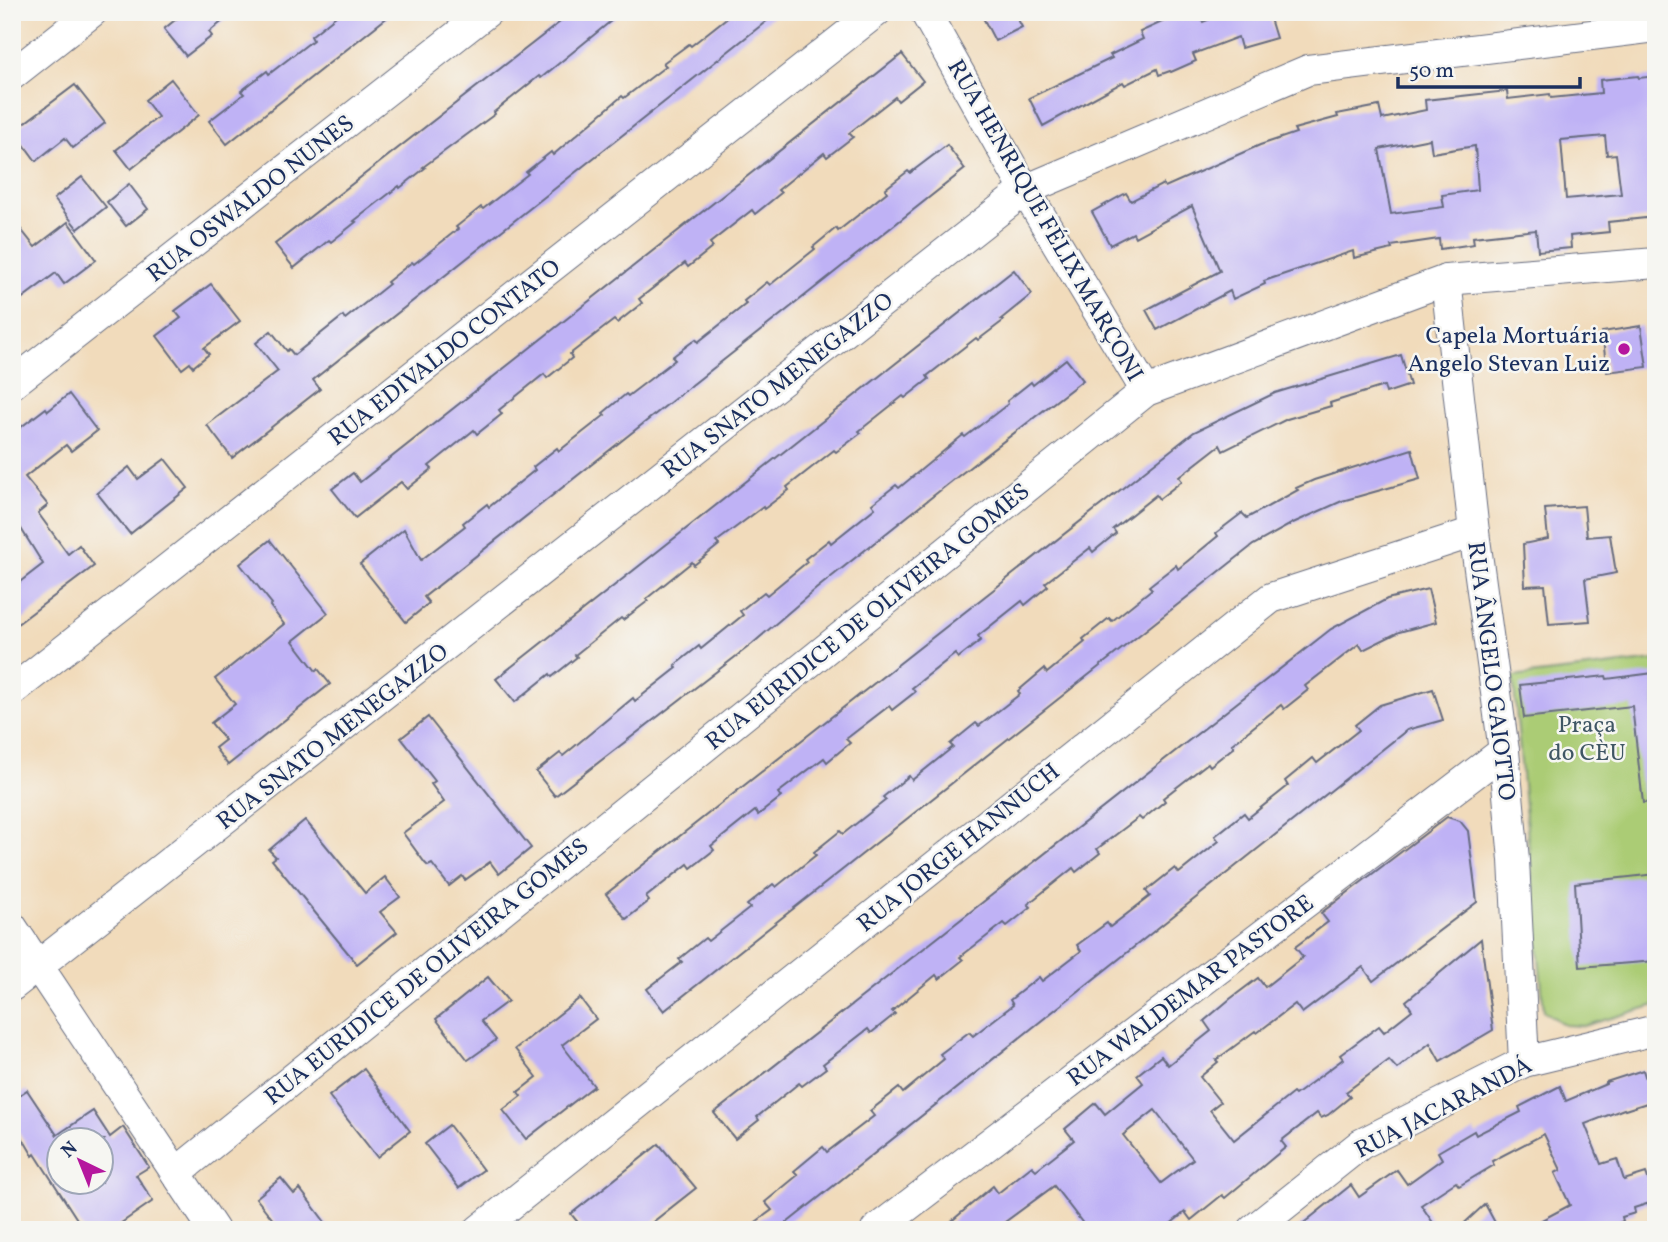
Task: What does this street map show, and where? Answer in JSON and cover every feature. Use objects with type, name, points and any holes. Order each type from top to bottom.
[{"type":"street","points":[[12,75],[92,12]]},
{"type":"street","name":"RUA OSWALDO NUNES","points":[[12,384],[487,12]]},
{"type":"street","name":"RUA EDIVALDO CONTATO","points":[[12,691],[876,12]]},
{"type":"street","name":"RUA HENRIQUE FÉLIX MARÇONI","points":[[925,12],[1025,190],[1146,391]]},
{"type":"street","name":"RUA SNATO MENEGAZZO","points":[[12,986],[1025,190],[1308,70],[1656,27]]},
{"type":"street","name":"RUA EURIDICE DE OLIVEIRA GOMES","points":[[176,1173],[1146,391],[1446,280],[1656,263]]},
{"type":"street","name":"RUA ÂNGELO GAIOTTO","points":[[1446,280],[1474,532],[1504,751],[1514,860],[1524,1062]]},
{"type":"street","name":"RUA JORGE HANNUCH","points":[[479,1230],[1270,598],[1474,532]]},
{"type":"street","name":"RUA WALDEMAR PASTORE","points":[[876,1230],[1504,751]]},
{"type":"street","points":[[12,927],[214,1230]]},
{"type":"street","name":"RUA JACARANDÁ","points":[[1253,1230],[1361,1144],[1524,1062],[1656,1030]]},
{"type":"green space","name":"Praça do CÈU","points":[[1656,660],[1656,1005],[1584,1026],[1565,1025],[1544,1011],[1513,677]]},
{"type":"building","points":[[185,12],[234,12],[209,32],[212,36],[186,56],[164,29]]},
{"type":"building","points":[[341,12],[394,12],[227,144],[209,121],[244,94],[241,91],[267,71],[269,74],[313,40],[311,36]]},
{"type":"building","points":[[573,12],[622,12],[541,78],[539,76],[494,112],[495,114],[354,221],[356,222],[331,242],[329,240],[294,268],[275,244]]},
{"type":"building","points":[[734,12],[778,12],[313,380],[320,389],[232,458],[207,425],[278,371],[256,343],[271,331],[287,351],[289,349],[294,355],[343,316],[345,319],[412,262],[414,264],[458,229],[456,227],[481,207],[483,209],[528,174],[526,172],[551,152],[553,155],[622,96],[624,98],[666,66],[663,63],[689,44],[691,46]]},
{"type":"building","points":[[980,12],[1014,12],[1022,27],[995,41]]},
{"type":"building","points":[[1184,12],[1199,12],[1203,22],[1227,12],[1268,12],[1276,38],[1241,48],[1238,37],[1193,54],[1196,61],[1171,72],[1159,75],[1157,69],[1125,85],[1123,82],[1043,126],[1029,98],[1112,58],[1110,55],[1143,39],[1140,32]]},
{"type":"building","points":[[902,54],[923,81],[898,101],[895,97],[849,133],[853,137],[827,157],[824,153],[778,190],[781,193],[755,214],[752,210],[710,243],[713,247],[688,267],[685,263],[639,299],[642,303],[617,323],[614,320],[570,354],[572,358],[547,378],[544,374],[499,410],[502,414],[477,434],[474,430],[429,466],[432,469],[407,489],[401,482],[355,518],[332,489],[353,473],[360,482]]},
{"type":"building","points":[[1656,76],[1656,112],[1647,113],[1655,217],[1608,222],[1609,232],[1570,236],[1571,248],[1538,251],[1536,230],[1473,237],[1474,244],[1440,249],[1439,239],[1391,246],[1392,249],[1354,258],[1353,251],[1264,281],[1265,284],[1233,299],[1230,291],[1157,330],[1146,310],[1220,271],[1192,206],[1135,237],[1133,233],[1110,245],[1092,212],[1126,193],[1131,201],[1163,184],[1165,187],[1260,145],[1296,133],[1294,129],[1338,117],[1337,114],[1379,106],[1382,119],[1426,110],[1425,100],[1507,91],[1508,99],[1550,94],[1551,98],[1601,93],[1600,80]],"holes":[[[1605,136],[1607,155],[1616,154],[1621,194],[1566,199],[1561,140]],[[1430,139],[1432,153],[1475,146],[1478,190],[1442,195],[1444,207],[1391,214],[1379,149]]]},
{"type":"building","points":[[171,79],[199,115],[131,169],[116,150],[158,117],[145,100]]},
{"type":"building","points":[[75,85],[105,123],[73,148],[65,138],[36,161],[14,131]]},
{"type":"building","points":[[947,145],[965,169],[424,597],[429,603],[406,622],[360,564],[404,529],[421,560],[465,526],[463,523],[487,504],[489,507],[535,470],[533,467],[557,448],[559,451],[605,415],[603,413],[626,394],[628,396],[675,360],[672,357],[696,339],[698,342],[746,304],[744,301],[767,282],[770,285],[815,249],[813,247],[836,228],[838,231],[887,192],[885,189]]},
{"type":"building","points":[[82,177],[106,207],[78,229],[54,199]]},
{"type":"building","points":[[129,184],[148,209],[126,226],[107,202]]},
{"type":"building","points":[[12,218],[35,247],[68,222],[96,260],[64,284],[56,273],[21,299],[12,287]]},
{"type":"building","points":[[1014,270],[1032,294],[1001,319],[1003,321],[927,376],[929,379],[905,398],[903,396],[859,431],[861,433],[836,452],[834,450],[787,487],[789,490],[716,542],[719,545],[694,565],[692,562],[646,599],[648,601],[623,620],[621,618],[575,655],[577,657],[552,677],[550,674],[515,702],[496,679]]},
{"type":"building","points":[[211,284],[240,321],[204,348],[209,354],[193,367],[190,363],[182,369],[157,336],[181,318],[175,311]]},
{"type":"building","name":"Capela Mortuária Angelo Stevan Luiz","points":[[1641,326],[1647,367],[1607,372],[1602,332]]},
{"type":"building","points":[[1401,355],[1410,385],[1386,393],[1384,386],[1330,403],[1331,406],[1287,419],[1223,451],[1220,445],[1179,477],[1182,481],[1159,499],[1156,495],[1113,529],[1116,533],[1093,552],[1090,548],[1045,583],[1048,586],[1025,605],[1022,601],[978,636],[981,640],[958,658],[955,654],[912,688],[915,692],[892,710],[889,706],[846,739],[850,743],[827,762],[824,758],[778,793],[781,797],[758,815],[755,811],[711,846],[714,850],[691,868],[688,864],[646,897],[649,901],[626,919],[606,894],[1194,432],[1275,393]]},
{"type":"building","points":[[1066,359],[1083,380],[816,589],[752,644],[555,796],[536,772],[560,753],[563,756],[633,698],[635,701],[677,668],[675,665],[699,646],[701,649],[743,615],[740,611],[764,592],[767,595],[807,562],[805,559],[829,540],[831,543],[875,508],[872,504],[896,485],[899,488],[963,435],[965,437],[1008,404],[1007,401],[1031,382],[1033,385]]},
{"type":"building","points":[[69,394],[97,431],[71,451],[66,445],[25,477],[48,505],[38,513],[68,554],[79,545],[94,566],[12,628],[12,588],[43,564],[20,527],[12,533],[12,434]]},
{"type":"building","points":[[1412,449],[1420,479],[1342,501],[1253,545],[664,1011],[647,989],[682,962],[679,959],[705,938],[708,941],[750,908],[747,905],[773,884],[776,887],[816,855],[814,852],[840,831],[843,834],[886,800],[883,797],[909,776],[912,780],[953,747],[950,744],[976,723],[979,726],[1020,694],[1018,691],[1044,669],[1047,673],[1109,618],[1112,621],[1152,589],[1149,586],[1176,565],[1178,569],[1242,513],[1247,518],[1314,480]]},
{"type":"building","points":[[165,459],[188,488],[130,534],[97,493],[129,467],[138,479]]},
{"type":"building","points":[[1584,506],[1587,537],[1610,535],[1616,573],[1585,579],[1590,621],[1549,624],[1545,585],[1525,586],[1523,544],[1548,539],[1545,509]]},
{"type":"building","points":[[270,540],[328,613],[293,641],[316,671],[318,669],[330,684],[228,765],[215,748],[225,740],[211,723],[235,704],[215,679],[284,624],[270,606],[272,604],[240,564]]},
{"type":"building","points":[[1428,589],[1436,622],[1399,632],[1363,650],[1359,644],[1305,686],[1308,690],[1284,709],[1281,705],[1232,744],[1234,747],[1210,766],[1208,763],[1163,798],[1165,801],[1142,820],[1139,817],[1097,849],[1100,853],[1076,872],[1073,868],[1028,904],[1031,907],[1007,926],[1004,923],[960,957],[963,960],[939,979],[936,975],[892,1011],[895,1014],[871,1033],[868,1029],[823,1064],[826,1068],[802,1086],[799,1083],[735,1139],[714,1113],[1331,629],[1387,599]]},
{"type":"building","points":[[1654,673],[1656,802],[1643,803],[1632,706],[1524,718],[1520,685]]},
{"type":"building","points":[[1433,689],[1443,720],[1407,730],[778,1230],[745,1230],[772,1210],[765,1202],[798,1175],[794,1171],[823,1147],[827,1152],[874,1116],[870,1111],[899,1088],[903,1093],[944,1059],[940,1054],[969,1032],[973,1036],[1013,1005],[1010,1000],[1039,977],[1042,981],[1081,951],[1077,945],[1107,923],[1110,927],[1150,896],[1146,891],[1175,868],[1179,873],[1219,841],[1215,836],[1244,813],[1248,818],[1288,786],[1285,781],[1313,758],[1317,763],[1359,730],[1355,725],[1380,705]]},
{"type":"building","points":[[428,717],[531,848],[499,874],[490,862],[465,880],[462,876],[449,886],[432,864],[428,866],[425,863],[403,833],[444,802],[431,784],[435,781],[401,738]]},
{"type":"building","points":[[1447,817],[1460,821],[1468,831],[1477,902],[1373,981],[1363,967],[1302,1013],[1295,1004],[1216,1060],[1218,1062],[1200,1077],[1220,1102],[1210,1110],[1234,1140],[1293,1093],[1295,1095],[1343,1059],[1340,1055],[1379,1026],[1384,1032],[1412,1010],[1406,1001],[1481,939],[1493,1030],[1440,1061],[1430,1043],[1397,1069],[1389,1060],[1346,1092],[1350,1097],[1328,1115],[1321,1118],[1317,1113],[1281,1141],[1286,1147],[1225,1198],[1222,1195],[1191,1220],[1185,1212],[1163,1230],[1088,1230],[1054,1186],[994,1230],[941,1230],[993,1186],[998,1193],[1032,1166],[1036,1170],[1074,1140],[1065,1129],[1096,1103],[1105,1114],[1143,1083],[1137,1075],[1161,1056],[1168,1065],[1211,1031],[1204,1021],[1230,999],[1258,978],[1265,987],[1303,957],[1295,947],[1328,922],[1321,913]],"holes":[[[1155,1110],[1193,1159],[1161,1183],[1123,1135]]]},
{"type":"building","points":[[305,820],[365,893],[385,877],[400,897],[380,912],[397,932],[357,964],[272,860],[276,857],[269,850]]},
{"type":"building","points":[[1656,874],[1656,961],[1580,967],[1575,883]]},
{"type":"building","points":[[488,977],[508,1001],[481,1021],[496,1040],[468,1060],[436,1019]]},
{"type":"building","points":[[580,998],[596,1019],[562,1045],[594,1086],[526,1139],[503,1110],[521,1096],[518,1092],[537,1077],[515,1049]]},
{"type":"building","points":[[364,1069],[410,1131],[377,1157],[329,1096]]},
{"type":"building","points":[[1643,1070],[1653,1101],[1585,1124],[1601,1164],[1617,1159],[1624,1180],[1646,1173],[1656,1201],[1634,1208],[1635,1213],[1622,1217],[1623,1221],[1605,1230],[1523,1230],[1570,1205],[1555,1173],[1561,1170],[1544,1134],[1492,1161],[1494,1165],[1459,1186],[1456,1182],[1421,1205],[1438,1230],[1295,1230],[1351,1185],[1359,1197],[1397,1170],[1407,1184],[1442,1159],[1438,1152],[1474,1131],[1476,1135],[1521,1112],[1519,1107],[1560,1086],[1566,1101],[1606,1082]]},
{"type":"building","points":[[27,1090],[51,1126],[46,1126],[46,1171],[35,1154],[33,1156],[12,1120],[12,1100]]},
{"type":"building","points":[[93,1111],[103,1126],[70,1126]]},
{"type":"building","points":[[449,1125],[483,1170],[459,1188],[425,1144]]},
{"type":"building","points":[[123,1127],[149,1167],[136,1175],[153,1201],[111,1230],[84,1230],[62,1196],[116,1196],[116,1132]]},
{"type":"building","points":[[659,1144],[696,1188],[653,1222],[660,1230],[584,1230],[571,1214]]},
{"type":"building","points":[[281,1178],[294,1194],[300,1189],[331,1230],[281,1230],[256,1198]]},
{"type":"building","points":[[1485,1204],[1499,1230],[1457,1230]]},
{"type":"place","name":"Capela Mortuária Angelo Stevan Luiz","points":[[1624,349]]}]
